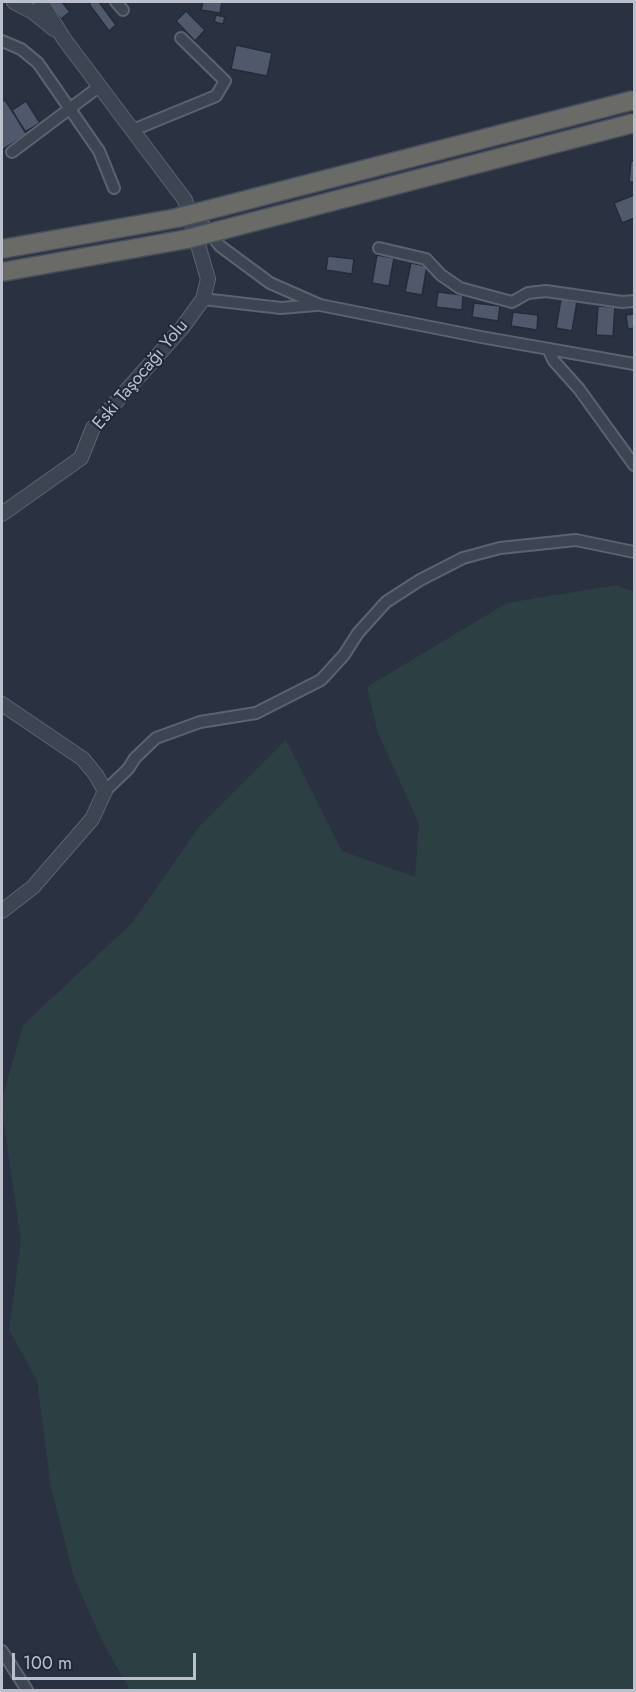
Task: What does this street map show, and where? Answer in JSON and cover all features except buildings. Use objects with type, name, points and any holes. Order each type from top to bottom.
[{"type":"highway","points":[[2,249],[177,218],[634,100]]},
{"type":"highway","points":[[2,272],[187,239],[634,123]]},
{"type":"street","points":[[14,2],[33,12],[64,39]]},
{"type":"street","points":[[41,2],[64,39],[220,246],[270,283],[320,305],[634,364]]},
{"type":"street","points":[[133,130],[216,96],[225,81],[180,38]]},
{"type":"street","points":[[2,41],[21,49],[38,63],[99,151],[114,188]]},
{"type":"street","points":[[12,152],[100,86]]},
{"type":"street","points":[[185,200],[208,279],[203,299],[281,308],[320,305]]},
{"type":"street","points":[[379,248],[426,260],[441,275],[460,288],[512,302],[528,293],[546,291],[622,302],[634,301]]},
{"type":"street","name":"Eski Taşocağı Yolu","points":[[2,514],[81,458],[93,429],[182,327],[203,299]]},
{"type":"street","points":[[548,349],[554,361],[579,389],[634,465]]},
{"type":"street","points":[[2,911],[33,886],[92,819],[105,791],[156,738],[200,722],[255,713],[321,680],[344,655],[358,633],[386,603],[420,580],[463,558],[500,548],[576,540],[634,552]]},
{"type":"street","points":[[2,704],[82,759],[105,791]]},
{"type":"street","points":[[2,1651],[27,1690]]},
{"type":"green space","points":[[616,585],[634,592],[634,1690],[130,1690],[102,1641],[74,1577],[51,1488],[37,1380],[9,1330],[21,1241],[2,1100],[23,1025],[132,923],[199,827],[286,740],[342,851],[415,877],[419,824],[378,733],[367,687],[507,603]]}]
